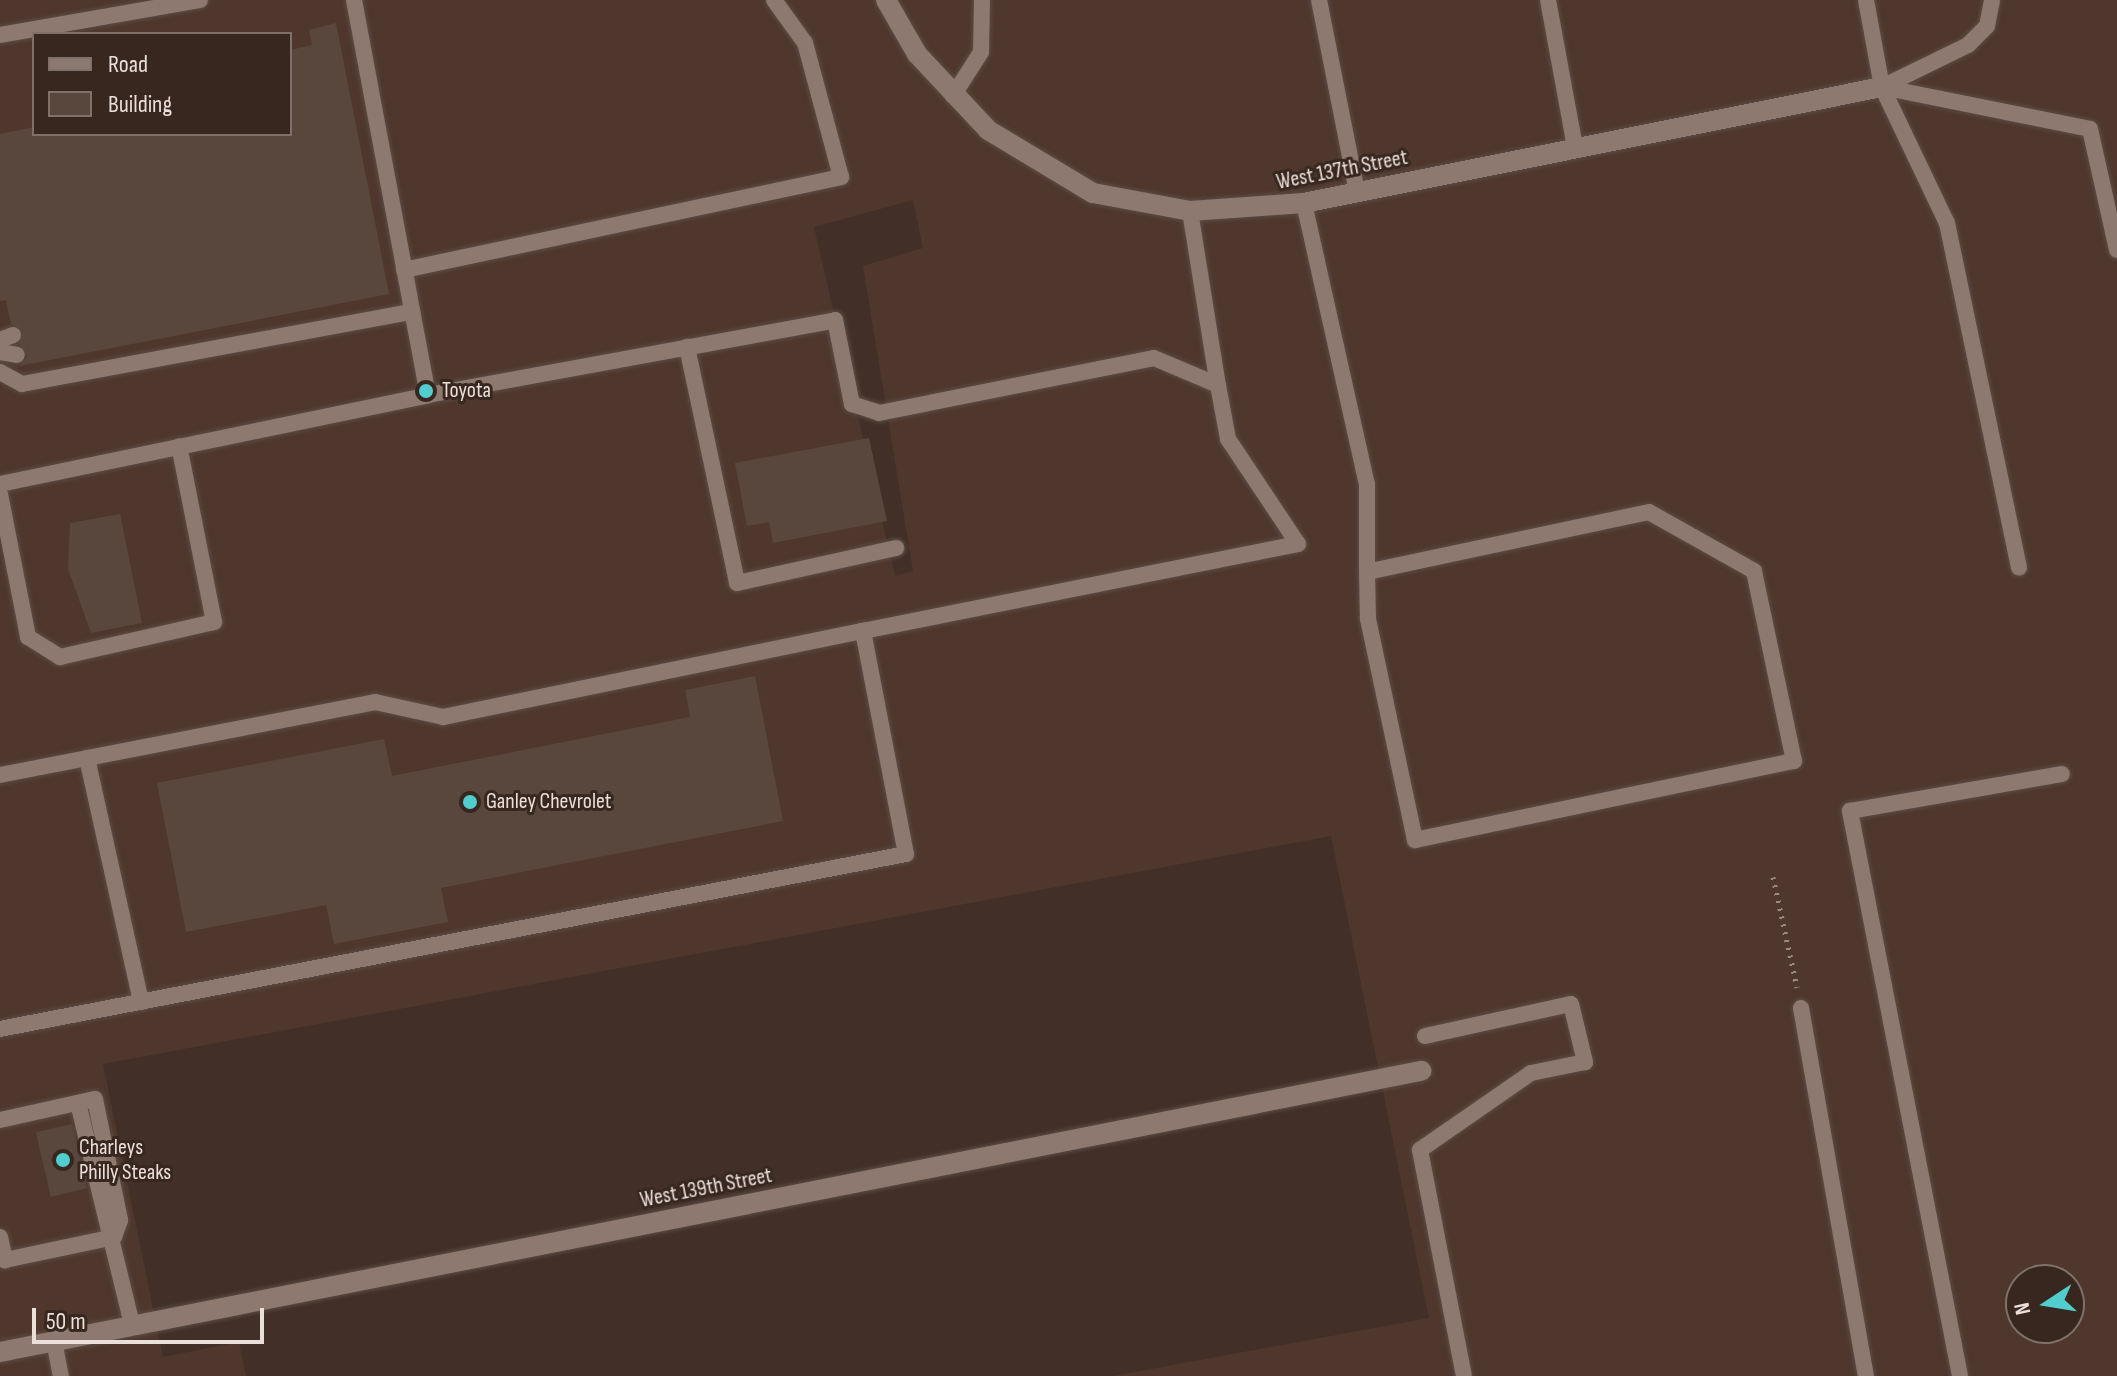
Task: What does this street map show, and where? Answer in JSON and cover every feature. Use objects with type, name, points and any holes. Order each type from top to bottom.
[{"type":"street","name":"West 137th Street","points":[[886,0],[917,54],[953,96],[1001,139],[1093,193],[1190,211],[1304,203],[1882,87]]},
{"type":"street","name":"West 139th Street","points":[[0,1352],[1421,1071]]},
{"type":"lane","points":[[0,35],[109,8],[200,0]]},
{"type":"lane","points":[[354,0],[428,395]]},
{"type":"lane","points":[[404,270],[841,177],[805,43],[774,0]]},
{"type":"lane","points":[[953,96],[981,52],[982,0]]},
{"type":"lane","points":[[1319,0],[1357,192]]},
{"type":"lane","points":[[1548,0],[1575,147]]},
{"type":"lane","points":[[1866,0],[1882,87],[1947,223],[2019,568]]},
{"type":"lane","points":[[1882,87],[1968,45],[1987,26],[1992,0]]},
{"type":"lane","points":[[1882,87],[2090,129],[2117,250]]},
{"type":"lane","points":[[1304,203],[1367,484],[1367,572],[1368,619],[1415,840],[1794,761],[1754,571],[1649,512],[1367,572]]},
{"type":"lane","points":[[0,775],[375,702],[443,717],[1298,544],[1228,439],[1190,211]]},
{"type":"lane","points":[[0,372],[22,384],[412,312]]},
{"type":"lane","points":[[0,484],[428,395],[835,320],[852,404],[879,413],[1154,358],[1218,385]]},
{"type":"lane","points":[[687,347],[737,583],[896,548]]},
{"type":"lane","points":[[0,494],[28,637],[60,657],[214,622],[179,446]]},
{"type":"lane","points":[[0,1029],[906,854],[863,631]]},
{"type":"lane","points":[[87,758],[141,1002]]},
{"type":"lane","points":[[1960,1376],[1850,811],[2062,774]]},
{"type":"lane","points":[[1425,1036],[1571,1004],[1585,1062],[1531,1073],[1420,1150],[1464,1376]]},
{"type":"lane","points":[[1801,1008],[1866,1376]]},
{"type":"lane","points":[[0,1120],[95,1099],[120,1220],[114,1237],[132,1325]]},
{"type":"lane","points":[[0,1237],[5,1260],[114,1237]]},
{"type":"lane","points":[[54,1341],[61,1376]]},
{"type":"path","points":[[1773,877],[1801,1008]]},
{"type":"shaded area","points":[[0,0],[2117,0],[2117,1376],[1113,1376],[1429,1318],[1331,836],[103,1064],[163,1357],[239,1342],[246,1376],[0,1376]],"holes":[[[913,200],[923,248],[863,266],[913,571],[895,576],[814,227]]]},
{"type":"building","points":[[336,23],[389,294],[19,366],[28,356],[19,344],[23,332],[11,324],[6,300],[0,301],[0,134],[32,127],[32,136],[292,136],[292,50],[312,45],[309,30]]},
{"type":"building","points":[[869,438],[887,521],[773,543],[769,522],[747,526],[735,463]]},
{"type":"building","points":[[120,514],[142,623],[91,633],[68,569],[70,523]]},
{"type":"building","name":"Ganley Chevrolet","points":[[755,676],[783,821],[441,888],[448,922],[334,944],[326,905],[186,932],[157,783],[384,739],[392,776],[690,717],[685,690]]},
{"type":"building","name":"Charleys Philly Steaks","points":[[72,1124],[87,1188],[51,1197],[36,1132]]},
{"type":"place","name":"Toyota","points":[[426,391]]},
{"type":"place","name":"Ganley Chevrolet","points":[[470,802]]},
{"type":"place","name":"Charleys Philly Steaks","points":[[63,1160]]}]
